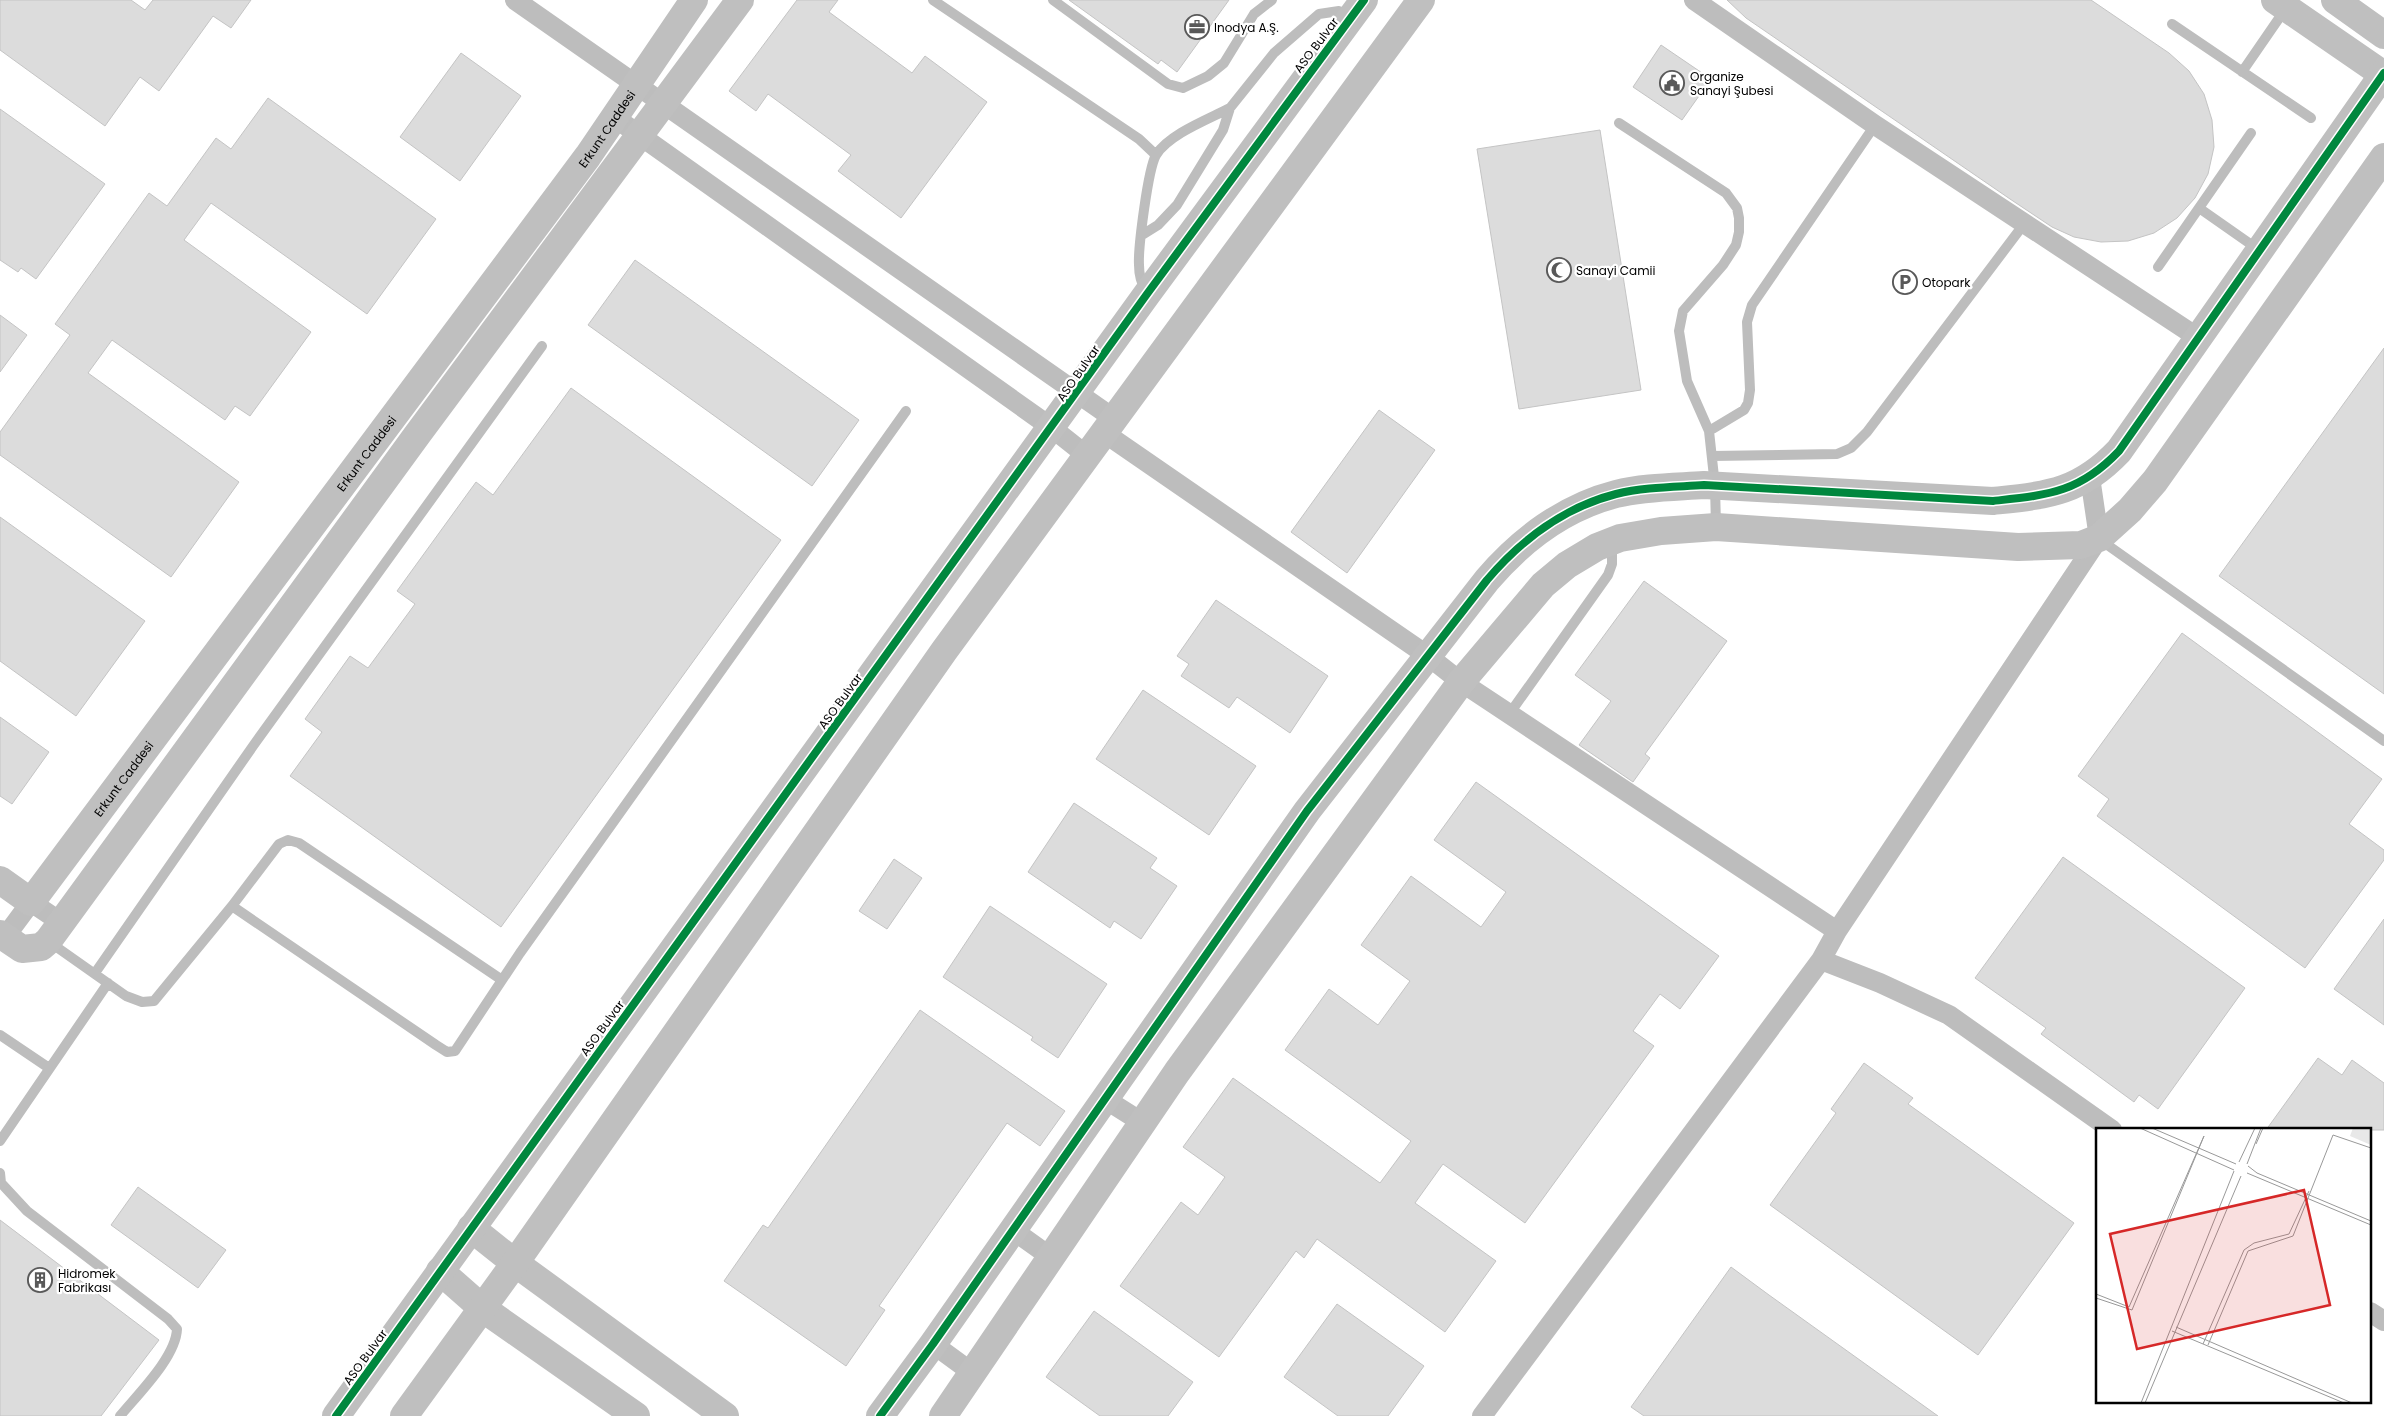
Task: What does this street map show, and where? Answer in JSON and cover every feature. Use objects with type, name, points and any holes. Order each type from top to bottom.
[{"type":"street","points":[[515,0],[661,104],[1077,393],[1108,425],[1462,682],[1837,931]]},
{"type":"street","name":"Erkunt Caddesi","points":[[31,902],[582,164],[694,0]]},
{"type":"street","points":[[31,902],[2,936],[22,949],[41,947],[55,932],[412,442],[740,0]]},
{"type":"street","points":[[404,1416],[515,1263],[939,659],[1086,455],[1420,0]]},
{"type":"street","points":[[1694,0],[1875,125],[2200,338]]},
{"type":"street","points":[[2335,0],[2384,35]]},
{"type":"street","points":[[880,1416],[933,1344],[1307,810],[1500,564],[1527,541],[1573,509],[1618,494],[1715,486],[1992,501],[2034,496],[2068,489],[2102,468],[2119,451],[2384,74],[2281,4]]},
{"type":"street","name":"ASO Bulvar","points":[[336,1416],[1052,428],[1147,294],[1358,8]]},
{"type":"street","points":[[614,117],[1052,428],[1086,455]]},
{"type":"street","points":[[1482,1416],[1821,960],[1837,931],[2099,538],[2130,510],[2156,481],[2384,157]]},
{"type":"street","points":[[2090,476],[2099,538]]},
{"type":"street","points":[[943,1416],[974,1374],[1177,1072],[1462,682],[1543,586],[1567,565],[1597,546],[1612,541],[1660,532],[1716,527],[2018,547],[2081,545],[2099,538]]},
{"type":"street","points":[[0,880],[31,902],[55,932]]},
{"type":"street","points":[[1821,960],[1880,983],[1949,1015],[2109,1128]]},
{"type":"street","points":[[1105,1099],[1143,1123]]},
{"type":"street","points":[[471,1228],[515,1263],[725,1416]]},
{"type":"street","points":[[1013,1230],[1052,1258]]},
{"type":"street","points":[[440,1271],[482,1308],[636,1416]]},
{"type":"street","points":[[2372,1313],[2384,1321]]},
{"type":"street","points":[[933,1344],[974,1374]]},
{"type":"lane","points":[[933,0],[1139,139],[1156,155]]},
{"type":"lane","points":[[1053,0],[1168,84],[1183,88],[1208,76],[1224,63],[1254,14],[1272,0]]},
{"type":"lane","points":[[2242,72],[2281,4]]},
{"type":"lane","points":[[1142,235],[1158,225],[1177,205],[1223,130],[1230,108],[1274,53],[1312,19],[1334,11],[1358,8]]},
{"type":"lane","points":[[2172,24],[2310,118]]},
{"type":"lane","points":[[1147,294],[1141,282],[1138,266],[1150,173],[1156,155],[1169,143],[1190,129],[1230,108]]},
{"type":"lane","points":[[1619,122],[1726,193],[1737,208],[1740,232],[1736,245],[1723,265],[1683,311],[1679,331],[1687,381],[1708,431],[1715,486],[1716,527]]},
{"type":"lane","points":[[1708,431],[1744,410],[1748,403],[1750,390],[1747,322],[1758,293],[1875,125]]},
{"type":"lane","points":[[2158,267],[2251,134]]},
{"type":"lane","points":[[2198,208],[2260,252]]},
{"type":"lane","points":[[1712,456],[1838,454],[1851,448],[1867,432],[2024,224]]},
{"type":"lane","points":[[95,974],[253,746],[542,346]]},
{"type":"lane","points":[[232,906],[447,1052],[455,1051],[502,980],[906,411]]},
{"type":"lane","points":[[2099,538],[2384,741]]},
{"type":"lane","points":[[1510,713],[1608,575],[1612,564],[1612,541]]},
{"type":"lane","points":[[55,932],[95,974],[126,996],[142,1002],[154,1001],[232,906],[278,844],[288,840],[299,843],[502,980]]},
{"type":"lane","points":[[0,1141],[108,983]]},
{"type":"lane","points":[[0,1035],[49,1068]]},
{"type":"lane","points":[[0,1173],[1,1182],[27,1211],[168,1319],[176,1329],[176,1339],[169,1355],[120,1416]]},
{"type":"building","points":[[0,0],[131,0],[145,10],[153,0],[251,0],[231,28],[213,16],[159,91],[140,77],[105,126],[0,50]]},
{"type":"building","points":[[797,0],[838,0],[829,12],[912,73],[925,56],[987,102],[901,218],[838,171],[851,155],[768,94],[756,111],[729,91]]},
{"type":"building","points":[[1069,0],[1229,0],[1177,72],[1161,60],[1158,64]]},
{"type":"building","points":[[1727,0],[2091,0],[2169,53],[2189,71],[2204,94],[2212,120],[2214,147],[2208,174],[2195,198],[2177,218],[2154,233],[2128,241],[2101,242],[2074,237],[2052,227],[2010,199],[1746,18]]},
{"type":"building","name":"Organize Sanayi Şubesi","points":[[1661,45],[1711,79],[1682,120],[1633,87]]},
{"type":"building","points":[[461,53],[521,96],[460,181],[400,137]]},
{"type":"building","points":[[268,98],[436,219],[367,314],[211,203],[184,240],[311,332],[250,416],[235,406],[225,420],[112,340],[88,373],[239,482],[171,577],[0,455],[0,432],[70,335],[55,324],[149,193],[167,206],[216,138],[231,149]]},
{"type":"building","points":[[0,109],[105,184],[36,279],[21,268],[18,272],[0,260]]},
{"type":"building","name":"Sanayi Camii","points":[[1600,130],[1641,390],[1519,409],[1477,149]]},
{"type":"building","points":[[635,260],[859,420],[812,486],[588,325]]},
{"type":"building","points":[[0,315],[27,335],[0,372]]},
{"type":"building","points":[[2384,348],[2384,694],[2219,576]]},
{"type":"building","points":[[571,388],[781,540],[501,927],[290,776],[322,732],[305,719],[350,656],[368,668],[415,604],[397,591],[476,482],[493,495]]},
{"type":"building","points":[[1379,410],[1435,450],[1347,573],[1291,532]]},
{"type":"building","points":[[0,517],[145,621],[76,716],[0,661]]},
{"type":"building","points":[[1644,581],[1727,641],[1645,754],[1650,758],[1633,782],[1579,745],[1611,701],[1575,675]]},
{"type":"building","points":[[1216,600],[1328,676],[1290,733],[1237,697],[1229,708],[1181,676],[1189,664],[1177,656]]},
{"type":"building","points":[[2182,633],[2382,779],[2349,824],[2384,850],[2384,860],[2305,968],[2097,816],[2109,799],[2078,776]]},
{"type":"building","points":[[1143,690],[1256,766],[1209,835],[1096,759]]},
{"type":"building","points":[[0,717],[49,752],[12,804],[0,796]]},
{"type":"building","points":[[1476,782],[1719,956],[1680,1009],[1660,994],[1633,1031],[1654,1046],[1525,1223],[1443,1164],[1415,1203],[1496,1261],[1445,1332],[1317,1239],[1304,1258],[1296,1251],[1219,1357],[1120,1286],[1181,1202],[1198,1215],[1225,1177],[1183,1147],[1233,1078],[1380,1183],[1411,1141],[1285,1050],[1329,989],[1378,1025],[1410,981],[1361,945],[1411,876],[1481,927],[1506,892],[1434,840]]},
{"type":"building","points":[[1074,803],[1157,858],[1150,868],[1177,886],[1141,939],[1114,921],[1110,928],[1028,872]]},
{"type":"building","points":[[2063,857],[2245,988],[2158,1109],[2139,1095],[2134,1102],[2041,1034],[2046,1028],[1975,978]]},
{"type":"building","points":[[894,859],[922,878],[887,929],[859,911]]},
{"type":"building","points":[[990,906],[1107,984],[1058,1058],[1031,1040],[1033,1037],[943,977]]},
{"type":"building","points":[[2384,919],[2384,1025],[2334,989]]},
{"type":"building","points":[[920,1010],[1065,1111],[1040,1146],[1007,1123],[879,1306],[885,1310],[846,1366],[724,1281],[763,1225],[768,1228]]},
{"type":"building","points":[[2318,1058],[2342,1075],[2352,1060],[2384,1083],[2384,1130],[2372,1130],[2372,1128],[2267,1128]]},
{"type":"building","points":[[1864,1063],[1913,1098],[1908,1104],[2074,1223],[1978,1355],[1770,1205],[1836,1113],[1831,1109]]},
{"type":"building","points":[[138,1187],[226,1250],[198,1288],[111,1225]]},
{"type":"building","name":"Hidromek Fabrikası","points":[[0,1220],[159,1340],[101,1416],[0,1416]]},
{"type":"building","points":[[1731,1267],[1938,1416],[1644,1416],[1631,1407]]},
{"type":"building","points":[[1337,1304],[1424,1366],[1388,1416],[1338,1416],[1284,1377]]},
{"type":"building","points":[[1094,1311],[1193,1382],[1168,1416],[1100,1416],[1046,1377]]},
{"type":"cycle path","points":[[336,1416],[1147,294],[1364,0]]},
{"type":"cycle path","points":[[880,1416],[933,1344],[1307,811],[1487,580],[1514,552],[1545,527],[1579,507],[1616,494],[1637,490],[1704,485],[1993,501],[2046,494],[2076,484],[2090,476],[2119,451],[2384,73]]},
{"type":"place","name":"Inodya A.Ş.","points":[[1197,27]]},
{"type":"place","name":"Organize Sanayi Şubesi","points":[[1672,83]]},
{"type":"place","name":"Sanayi Camii","points":[[1559,270]]},
{"type":"place","name":"Otopark","points":[[1905,282]]},
{"type":"place","name":"Hidromek Fabrikası","points":[[40,1280]]}]
